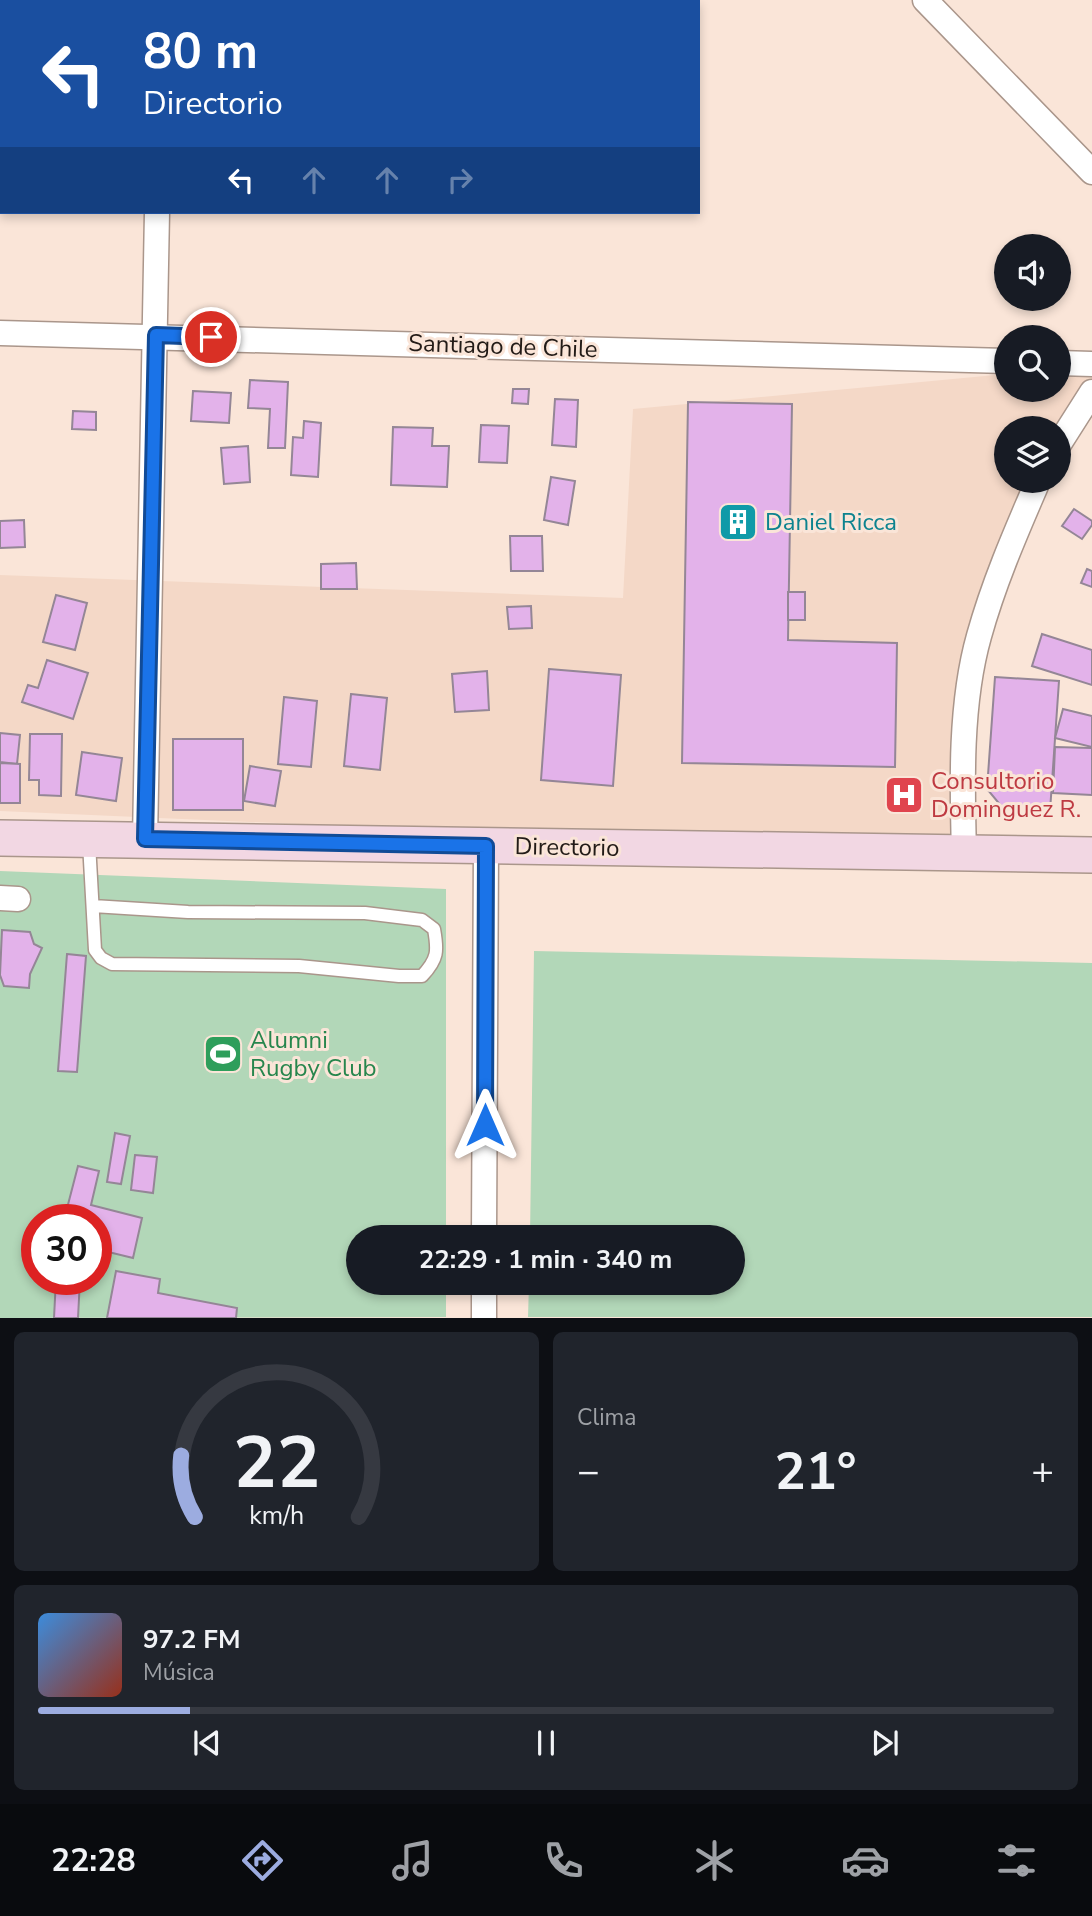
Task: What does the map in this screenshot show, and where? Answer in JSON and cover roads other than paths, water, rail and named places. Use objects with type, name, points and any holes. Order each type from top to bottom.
[{"type":"main road","name":"Directorio","points":[[0,838],[1092,855]]},
{"type":"street","points":[[925,0],[1092,172]]},
{"type":"street","points":[[145,839],[157,214]]},
{"type":"street","name":"Santiago de Chile","points":[[0,333],[156,335],[994,361]]},
{"type":"street","points":[[1071,363],[1092,364]]},
{"type":"street","points":[[1071,425],[1092,392]]},
{"type":"street","points":[[964,853],[962,782],[974,659],[1002,568],[1033,493]]},
{"type":"street","points":[[484,1225],[486,846]]},
{"type":"street","points":[[484,1295],[484,1318]]},
{"type":"lane","points":[[89,839],[95,950],[101,958],[112,964],[299,966],[399,976],[422,975],[432,965],[438,948],[434,929],[422,920],[365,914],[188,912],[93,906]]},
{"type":"place","name":"Daniel Ricca","points":[[738,522]]},
{"type":"place","name":"Consultorio Dominguez R.","points":[[904,795]]},
{"type":"place","name":"Alumni Rugby Club","points":[[223,1054]]}]
